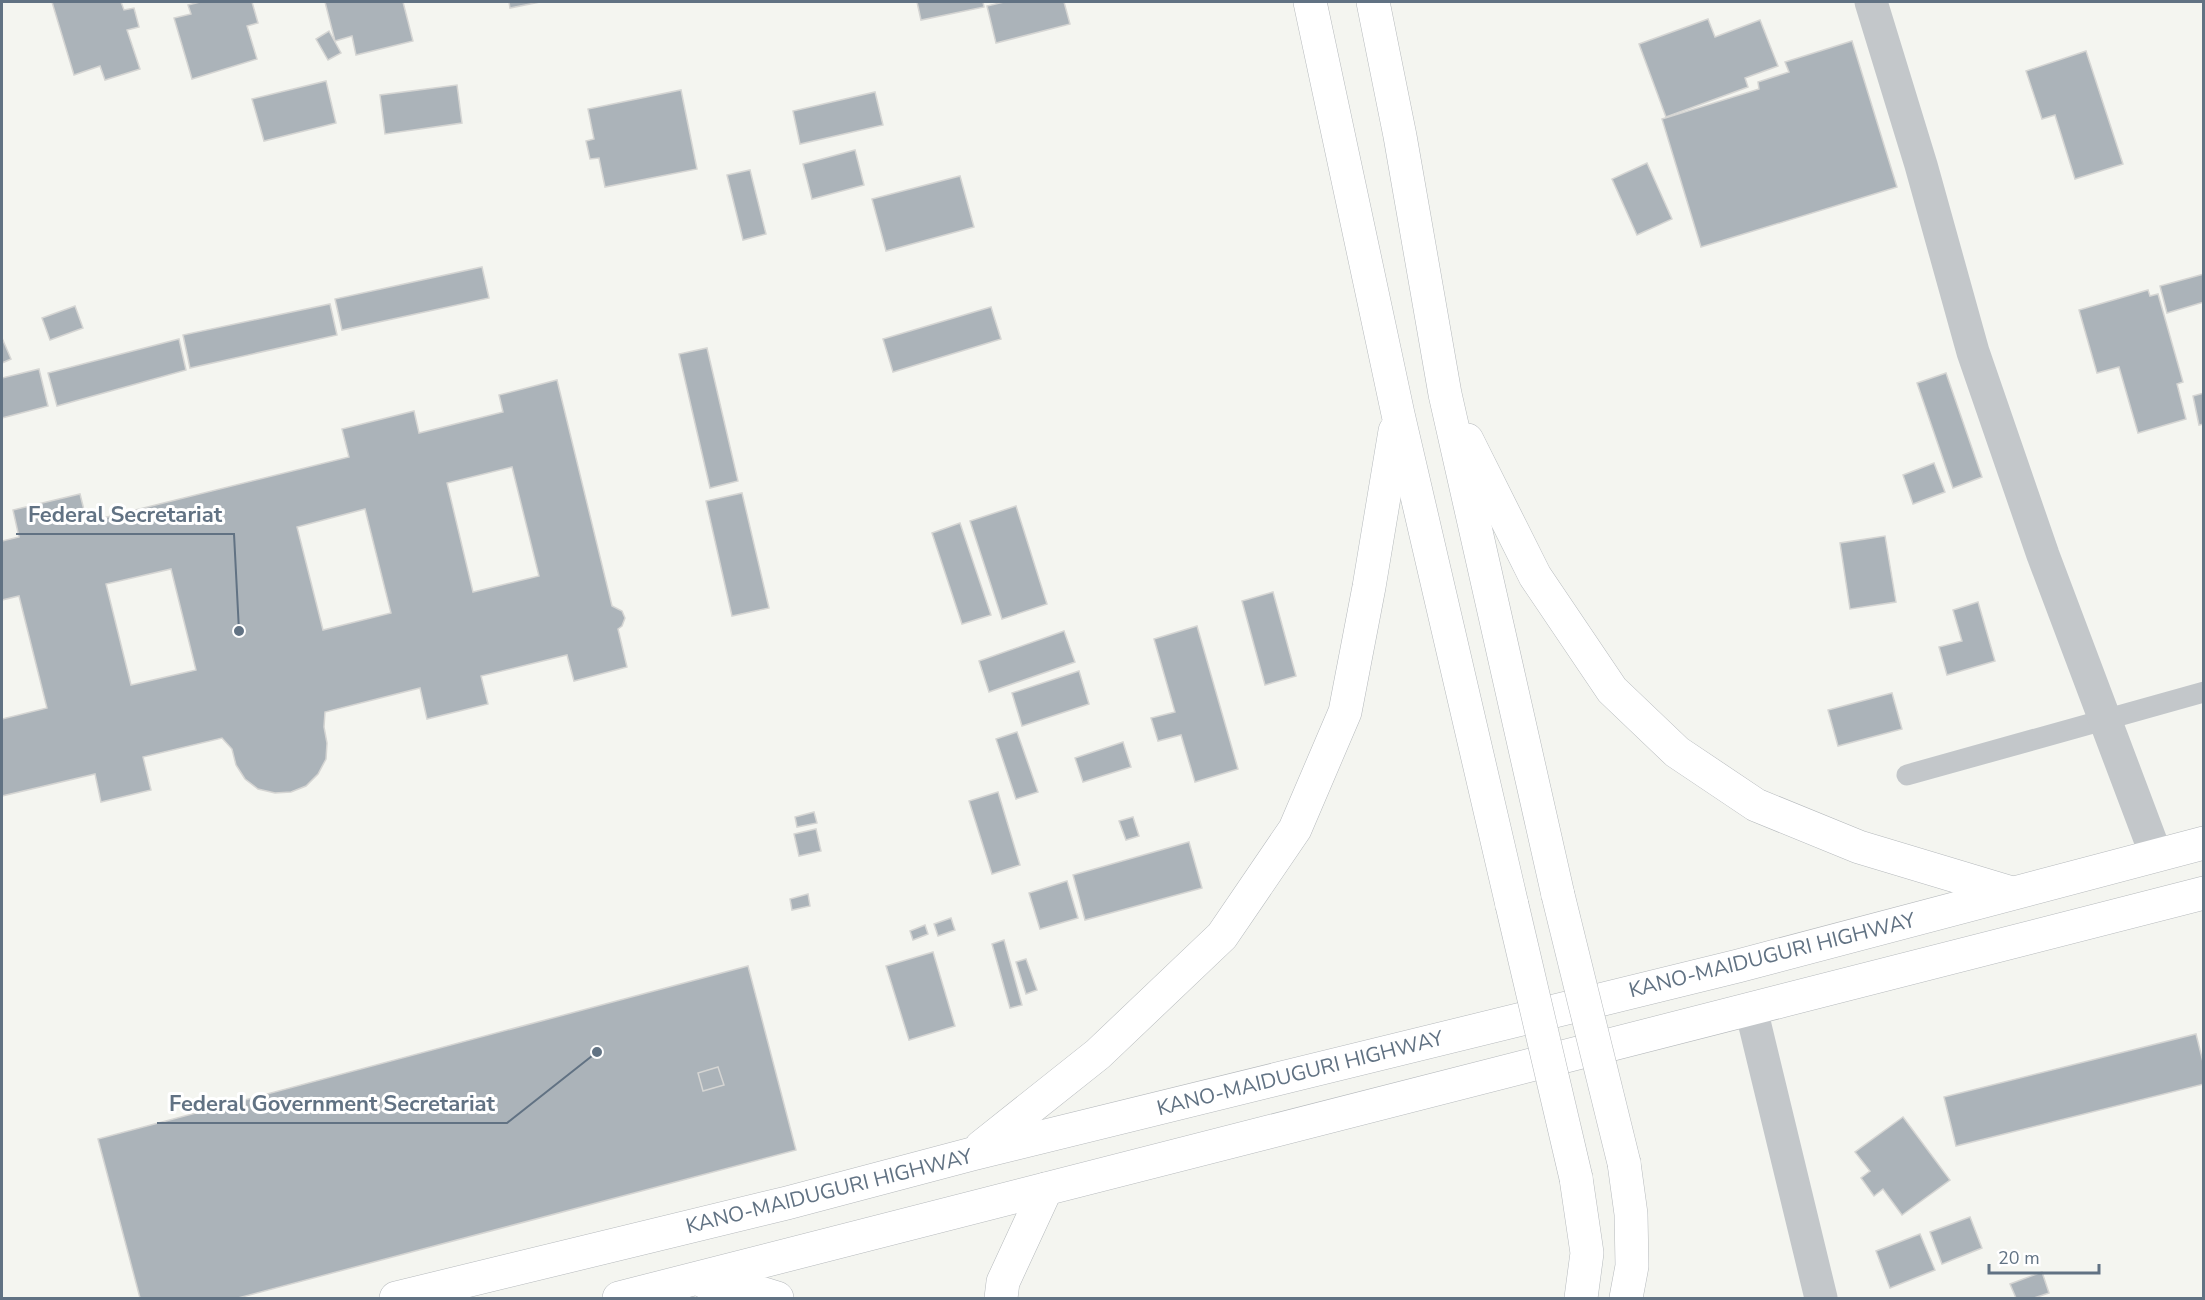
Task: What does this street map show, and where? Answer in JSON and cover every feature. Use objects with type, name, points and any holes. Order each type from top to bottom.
[{"type":"highway","points":[[1310,2],[1398,414],[1576,1178],[1587,1253],[1581,1299]]},
{"type":"highway","points":[[1373,2],[1401,136],[1445,394],[1558,896],[1624,1163],[1631,1214],[1632,1266],[1626,1299]]},
{"type":"highway","points":[[1445,394],[1536,576],[1612,690],[1677,752],[1756,805],[1859,847],[2012,892]]},
{"type":"highway","points":[[972,1154],[1098,1054],[1222,936],[1295,829],[1345,712],[1398,414]]},
{"type":"highway","name":"KANO-MAIDUGURI HIGHWAY","points":[[396,1299],[787,1203],[972,1154],[1738,966],[2204,843]]},
{"type":"highway","points":[[619,1299],[2204,893]]},
{"type":"highway","points":[[1000,1299],[1003,1282],[1046,1189]]},
{"type":"highway","points":[[694,1280],[764,1293],[777,1299]]},
{"type":"street","points":[[1871,2],[1921,165],[1973,352],[2043,555],[2156,855]]},
{"type":"street","points":[[1751,1009],[1821,1299]]},
{"type":"lane","points":[[1907,775],[2204,692]]},
{"type":"building","points":[[52,2],[121,2],[124,10],[134,8],[139,27],[127,30],[140,69],[105,80],[100,66],[74,75]]},
{"type":"building","points":[[200,2],[252,2],[258,23],[247,26],[257,59],[192,79],[174,18],[191,14],[188,5]]},
{"type":"building","points":[[325,2],[403,2],[413,41],[356,55],[352,36],[335,41]]},
{"type":"building","points":[[509,2],[540,2],[510,8]]},
{"type":"building","points":[[917,2],[983,2],[984,7],[921,20]]},
{"type":"building","points":[[1004,2],[1064,2],[1070,24],[996,43],[987,6]]},
{"type":"building","points":[[1708,19],[1715,37],[1760,20],[1778,66],[1745,78],[1748,87],[1666,117],[1639,44]]},
{"type":"building","points":[[329,31],[341,53],[328,60],[316,39]]},
{"type":"building","points":[[1852,41],[1897,187],[1701,247],[1662,119],[1759,89],[1758,82],[1789,72],[1785,62]]},
{"type":"building","points":[[2086,51],[2123,164],[2075,179],[2055,115],[2042,119],[2026,71]]},
{"type":"building","points":[[326,81],[336,123],[264,141],[252,99]]},
{"type":"building","points":[[457,85],[462,123],[385,134],[380,95]]},
{"type":"building","points":[[681,90],[697,169],[605,187],[599,158],[590,159],[586,141],[594,139],[588,109]]},
{"type":"building","points":[[875,92],[883,125],[800,144],[793,111]]},
{"type":"building","points":[[855,150],[864,185],[812,199],[803,164]]},
{"type":"building","points":[[1647,163],[1672,219],[1637,235],[1612,179]]},
{"type":"building","points":[[750,170],[766,234],[743,240],[727,175]]},
{"type":"building","points":[[960,176],[974,227],[886,251],[872,199]]},
{"type":"building","points":[[482,267],[489,298],[342,330],[335,299]]},
{"type":"building","points":[[2204,274],[2204,302],[2167,313],[2160,286]]},
{"type":"building","points":[[2148,290],[2150,296],[2158,294],[2183,382],[2177,384],[2186,419],[2138,433],[2119,367],[2097,373],[2079,310]]},
{"type":"building","points":[[330,304],[337,335],[190,368],[183,335]]},
{"type":"building","points":[[75,306],[83,328],[50,340],[42,318]]},
{"type":"building","points":[[991,307],[1001,339],[893,372],[883,339]]},
{"type":"building","points":[[2,338],[11,359],[2,363]]},
{"type":"building","points":[[179,339],[186,370],[57,406],[48,373]]},
{"type":"building","points":[[707,348],[738,481],[710,488],[679,354]]},
{"type":"building","points":[[39,369],[48,406],[2,418],[2,378]]},
{"type":"building","points":[[1946,373],[1982,477],[1953,488],[1917,383]]},
{"type":"building","points":[[557,380],[612,606],[622,611],[625,618],[618,629],[627,667],[574,681],[567,655],[481,676],[488,704],[427,719],[420,688],[325,712],[326,759],[318,774],[306,786],[291,792],[275,793],[258,789],[245,779],[236,765],[232,749],[222,738],[143,757],[151,790],[101,802],[95,774],[2,796],[2,719],[47,708],[19,596],[2,600],[2,541],[19,537],[13,510],[80,494],[87,522],[349,457],[342,429],[414,411],[419,433],[503,412],[499,395]],"holes":[[[512,467],[539,576],[473,592],[447,483]],[[365,509],[391,613],[323,630],[297,527]],[[171,569],[196,670],[131,685],[106,584]]]},
{"type":"building","points":[[2204,393],[2204,424],[2199,425],[2193,396]]},
{"type":"building","points":[[1934,463],[1945,492],[1913,504],[1903,475]]},
{"type":"building","points":[[742,493],[769,608],[732,616],[706,501]]},
{"type":"building","points":[[1016,506],[1047,604],[1002,619],[970,521]]},
{"type":"building","points":[[960,523],[991,615],[962,624],[932,533]]},
{"type":"building","points":[[1885,536],[1896,602],[1850,609],[1840,543]]},
{"type":"building","points":[[1273,592],[1296,676],[1265,685],[1242,601]]},
{"type":"building","points":[[1978,602],[1995,661],[1947,675],[1939,647],[1962,641],[1953,610]]},
{"type":"building","points":[[1197,626],[1238,769],[1195,782],[1181,735],[1158,741],[1151,718],[1175,712],[1154,639]]},
{"type":"building","points":[[1064,631],[1075,662],[989,692],[979,661]]},
{"type":"building","points":[[1079,671],[1089,704],[1022,726],[1012,693]]},
{"type":"building","points":[[1892,693],[1902,729],[1838,746],[1828,710]]},
{"type":"building","points":[[1017,732],[1038,792],[1016,799],[996,739]]},
{"type":"building","points":[[1123,742],[1131,767],[1083,782],[1075,758]]},
{"type":"building","points":[[998,792],[1020,865],[992,874],[969,801]]},
{"type":"building","points":[[814,812],[817,823],[797,827],[795,817]]},
{"type":"building","points":[[1133,817],[1139,836],[1126,840],[1119,821]]},
{"type":"building","points":[[816,829],[821,851],[799,856],[794,834]]},
{"type":"building","points":[[1189,842],[1202,888],[1085,920],[1073,875]]},
{"type":"building","points":[[1067,881],[1078,918],[1040,929],[1029,893]]},
{"type":"building","points":[[808,894],[810,906],[792,910],[790,899]]},
{"type":"building","points":[[951,918],[955,930],[938,936],[934,924]]},
{"type":"building","points":[[925,925],[928,934],[913,940],[910,931]]},
{"type":"building","points":[[1004,940],[1022,1005],[1010,1008],[992,944]]},
{"type":"building","points":[[933,952],[955,1026],[909,1040],[886,966]]},
{"type":"building","points":[[1026,959],[1037,990],[1026,994],[1016,962]]},
{"type":"building","points":[[748,966],[796,1150],[238,1298],[140,1298],[98,1139]]},
{"type":"building","points":[[2196,1034],[2204,1066],[2204,1084],[1956,1146],[1944,1097]]},
{"type":"building","points":[[718,1067],[724,1085],[703,1091],[698,1073]]},
{"type":"building","points":[[1903,1117],[1950,1180],[1902,1215],[1883,1189],[1874,1196],[1861,1178],[1870,1171],[1855,1152]]},
{"type":"building","points":[[1970,1217],[1982,1248],[1942,1264],[1930,1232]]},
{"type":"building","points":[[1920,1234],[1935,1270],[1890,1288],[1876,1251]]},
{"type":"building","points":[[2042,1272],[2049,1293],[2034,1298],[2016,1298],[2010,1284]]},
{"type":"place","name":"Federal Secretariat","points":[[239,631]]},
{"type":"place","name":"Federal Government Secretariat","points":[[597,1052]]}]
